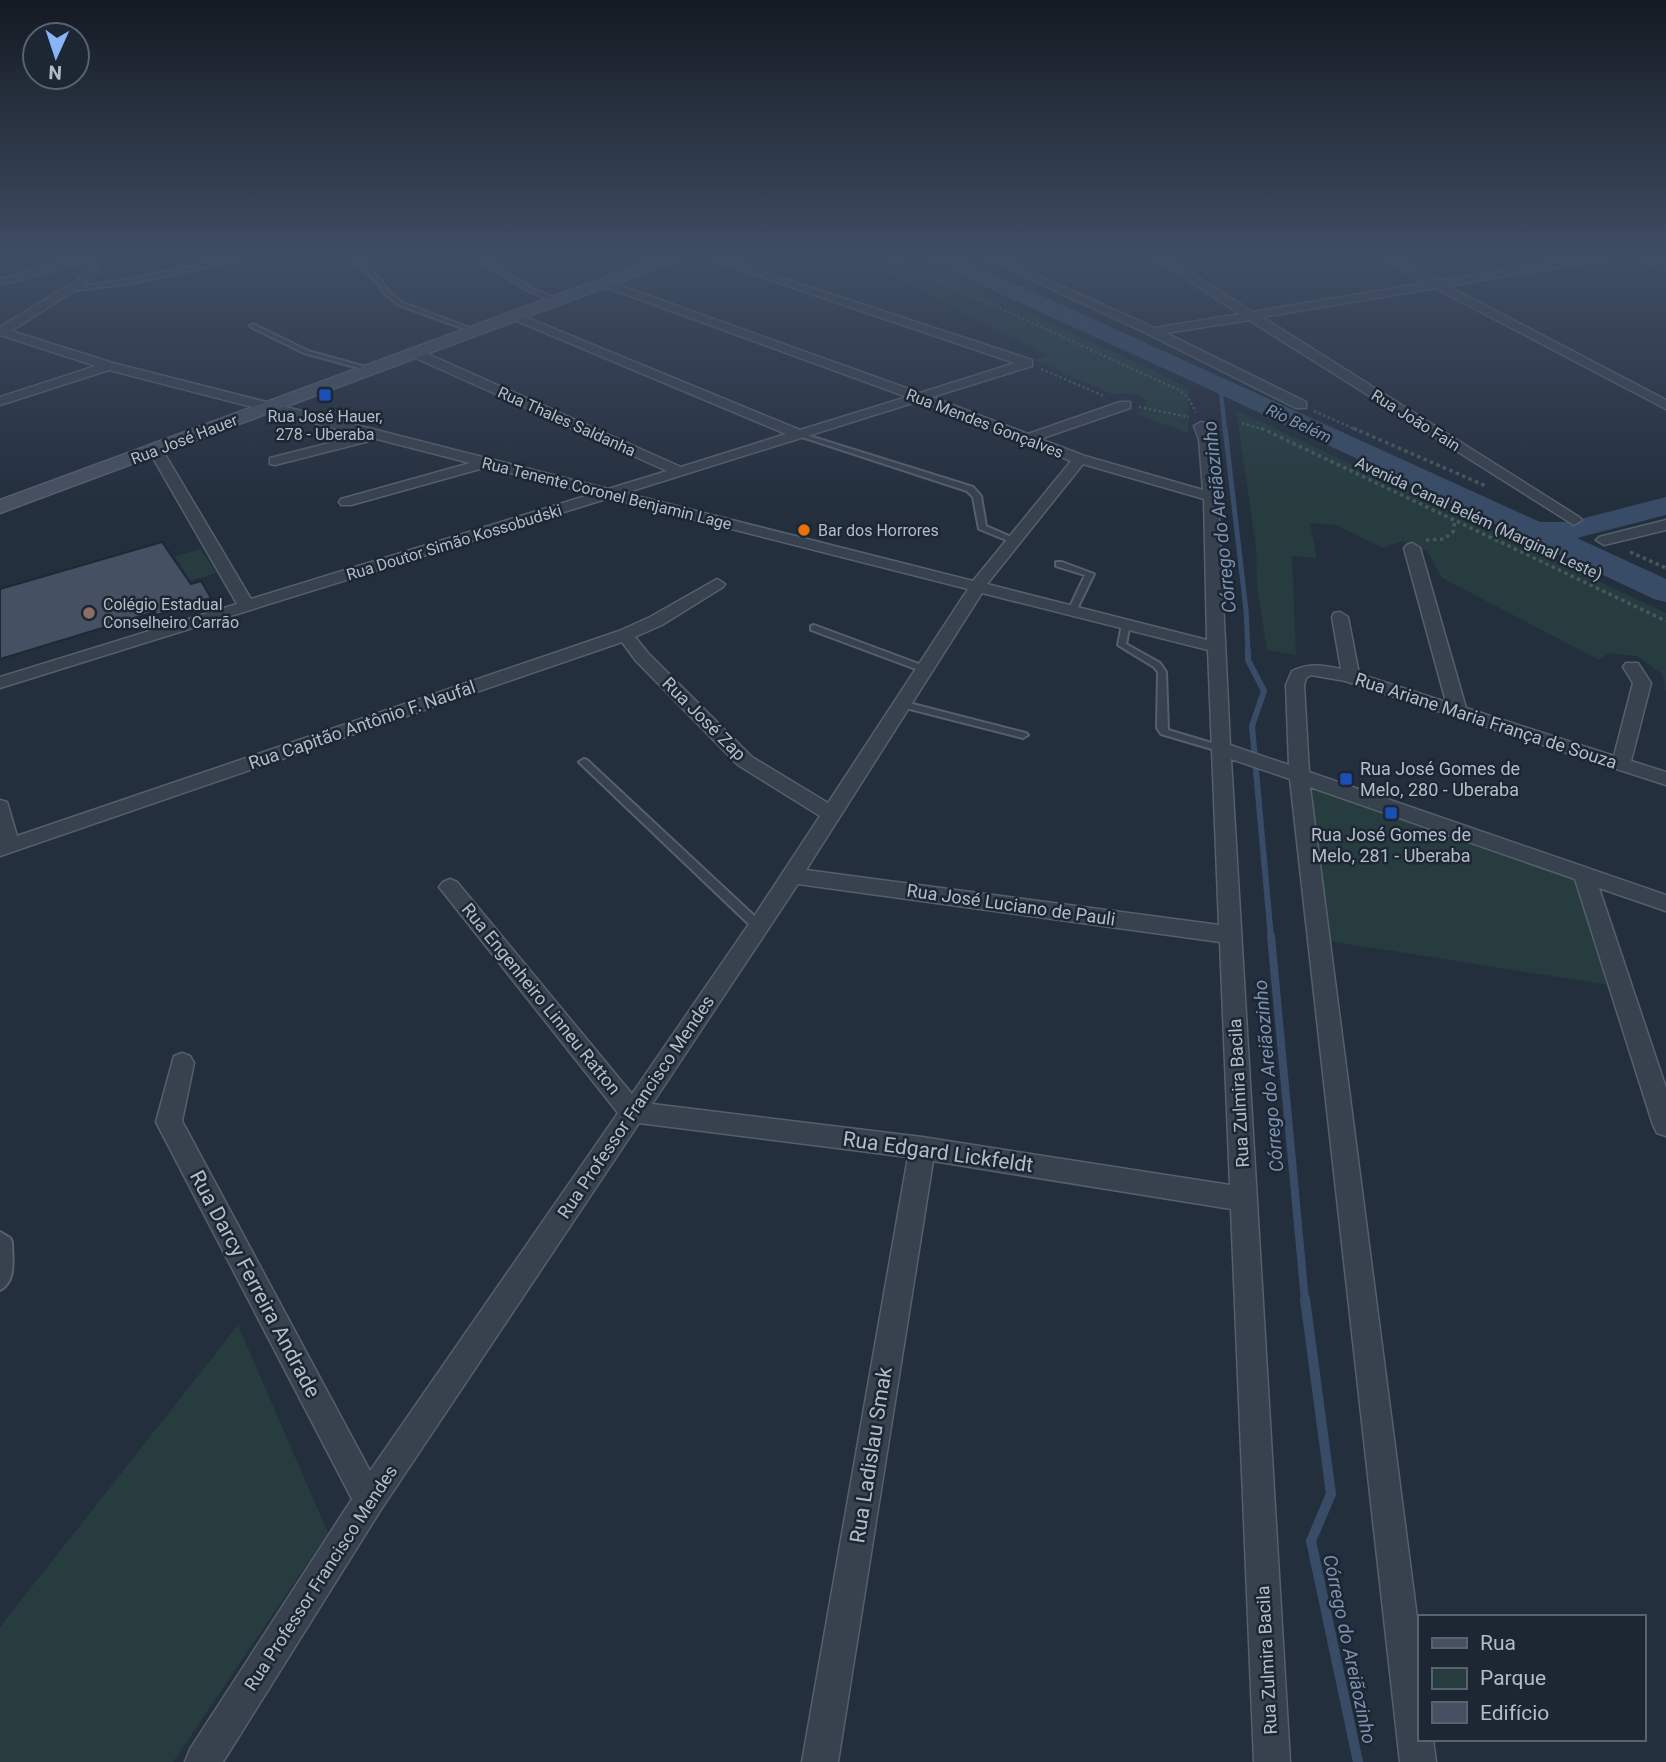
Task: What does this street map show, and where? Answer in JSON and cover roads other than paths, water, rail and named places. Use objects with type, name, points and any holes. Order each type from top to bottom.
[{"type":"main road","name":"Rua José Hauer","points":[[0,507],[461,336]]},
{"type":"street","name":"Rua Tenente Coronel Benjamin Lage","points":[[14,336],[109,366],[266,407],[1216,647]]},
{"type":"street","points":[[563,336],[801,435]]},
{"type":"street","name":"Rua Mendes Gonçalves","points":[[751,336],[1030,438],[1080,459],[1211,497]]},
{"type":"street","name":"Rua Doutor Simão Kossobudski","points":[[0,683],[1028,363],[947,336]]},
{"type":"street","points":[[1163,336],[1301,405]]},
{"type":"street","name":"Rua João Fain","points":[[1283,336],[1574,520]]},
{"type":"street","points":[[1535,336],[1666,405]]},
{"type":"street","name":"Rua Thales Saldanha","points":[[415,353],[681,472]]},
{"type":"street","points":[[0,401],[109,366]]},
{"type":"street","points":[[1030,438],[1125,405]]},
{"type":"street","name":"Rua Zulmira Bacila","points":[[1201,426],[1206,439],[1211,497],[1216,647],[1272,1762]]},
{"type":"street","points":[[275,461],[376,435]]},
{"type":"street","points":[[156,451],[247,606]]},
{"type":"street","name":"Rua Professor Francisco Mendes","points":[[203,1762],[369,1500],[759,927],[977,587],[1080,459]]},
{"type":"street","points":[[346,502],[487,463]]},
{"type":"street","points":[[1604,540],[1666,525]]},
{"type":"street","points":[[1412,548],[1458,712]]},
{"type":"street","name":"Rua Capitão Antônio F. Naufal","points":[[5,848],[625,635],[656,621],[717,584]]},
{"type":"street","points":[[1340,617],[1351,677]]},
{"type":"street","name":"Rua José Zap","points":[[625,635],[642,657],[745,761],[830,813]]},
{"type":"street","points":[[1620,764],[1642,683],[1633,667]]},
{"type":"street","name":"Rua Ariane Maria França de Souza","points":[[1299,774],[1295,685],[1298,675],[1306,669],[1351,677],[1666,779]]},
{"type":"street","points":[[1222,749],[1666,903]]},
{"type":"street","points":[[1299,774],[1418,1762]]},
{"type":"street","points":[[0,807],[5,848]]},
{"type":"street","points":[[1584,874],[1665,1121]]},
{"type":"street","name":"Rua José Luciano de Pauli","points":[[790,875],[1231,934]]},
{"type":"street","name":"Rua Engenheiro Linneu Ratton","points":[[450,887],[632,1112]]},
{"type":"street","name":"Rua Darcy Ferreira Andrade","points":[[182,1063],[169,1122],[369,1500]]},
{"type":"street","name":"Rua Edgard Lickfeldt","points":[[632,1112],[922,1147],[1244,1199]]},
{"type":"street","name":"Rua Ladislau Smak","points":[[820,1762],[922,1147]]},
{"type":"lane","points":[[274,336],[306,352],[370,369]]},
{"type":"lane","points":[[801,435],[970,489],[977,496],[982,527],[1014,540]]},
{"type":"lane","points":[[1059,564],[1090,574],[1072,611]]},
{"type":"lane","points":[[1126,624],[1122,645],[1150,660],[1162,672],[1164,732],[1222,749]]},
{"type":"lane","points":[[814,628],[923,669]]},
{"type":"lane","points":[[901,704],[1023,735]]},
{"type":"lane","points":[[584,762],[759,927]]},
{"type":"lane","points":[[0,1238],[5,1242],[6,1273],[0,1283]]},
{"type":"waterway","name":"Rio Belém","points":[[1114,336],[1666,592]]},
{"type":"waterway","name":"Córrego do Areiãozinho","points":[[1220,384],[1225,430]]},
{"type":"waterway","name":"Córrego do Areiãozinho","points":[[1225,428],[1246,610],[1248,653]]},
{"type":"waterway","points":[[1539,531],[1569,531],[1666,506]]},
{"type":"waterway","name":"Córrego do Areiãozinho","points":[[1248,653],[1248,660],[1264,691],[1252,726],[1271,938]]},
{"type":"waterway","name":"Córrego do Areiãozinho","points":[[1271,936],[1305,1300]]},
{"type":"waterway","name":"Córrego do Areiãozinho","points":[[1305,1299],[1331,1494],[1311,1541],[1358,1762]]},
{"type":"place","name":"Rua José Hauer, 278 - Uberaba","points":[[325,395]]},
{"type":"place","name":"Bar dos Horrores","points":[[804,530]]},
{"type":"place","name":"Colégio Estadual Conselheiro Carrão","points":[[89,613]]},
{"type":"place","name":"Rua José Gomes de Melo, 280 - Uberaba","points":[[1346,779]]},
{"type":"place","name":"Rua José Gomes de Melo, 281 - Uberaba","points":[[1391,813]]}]
